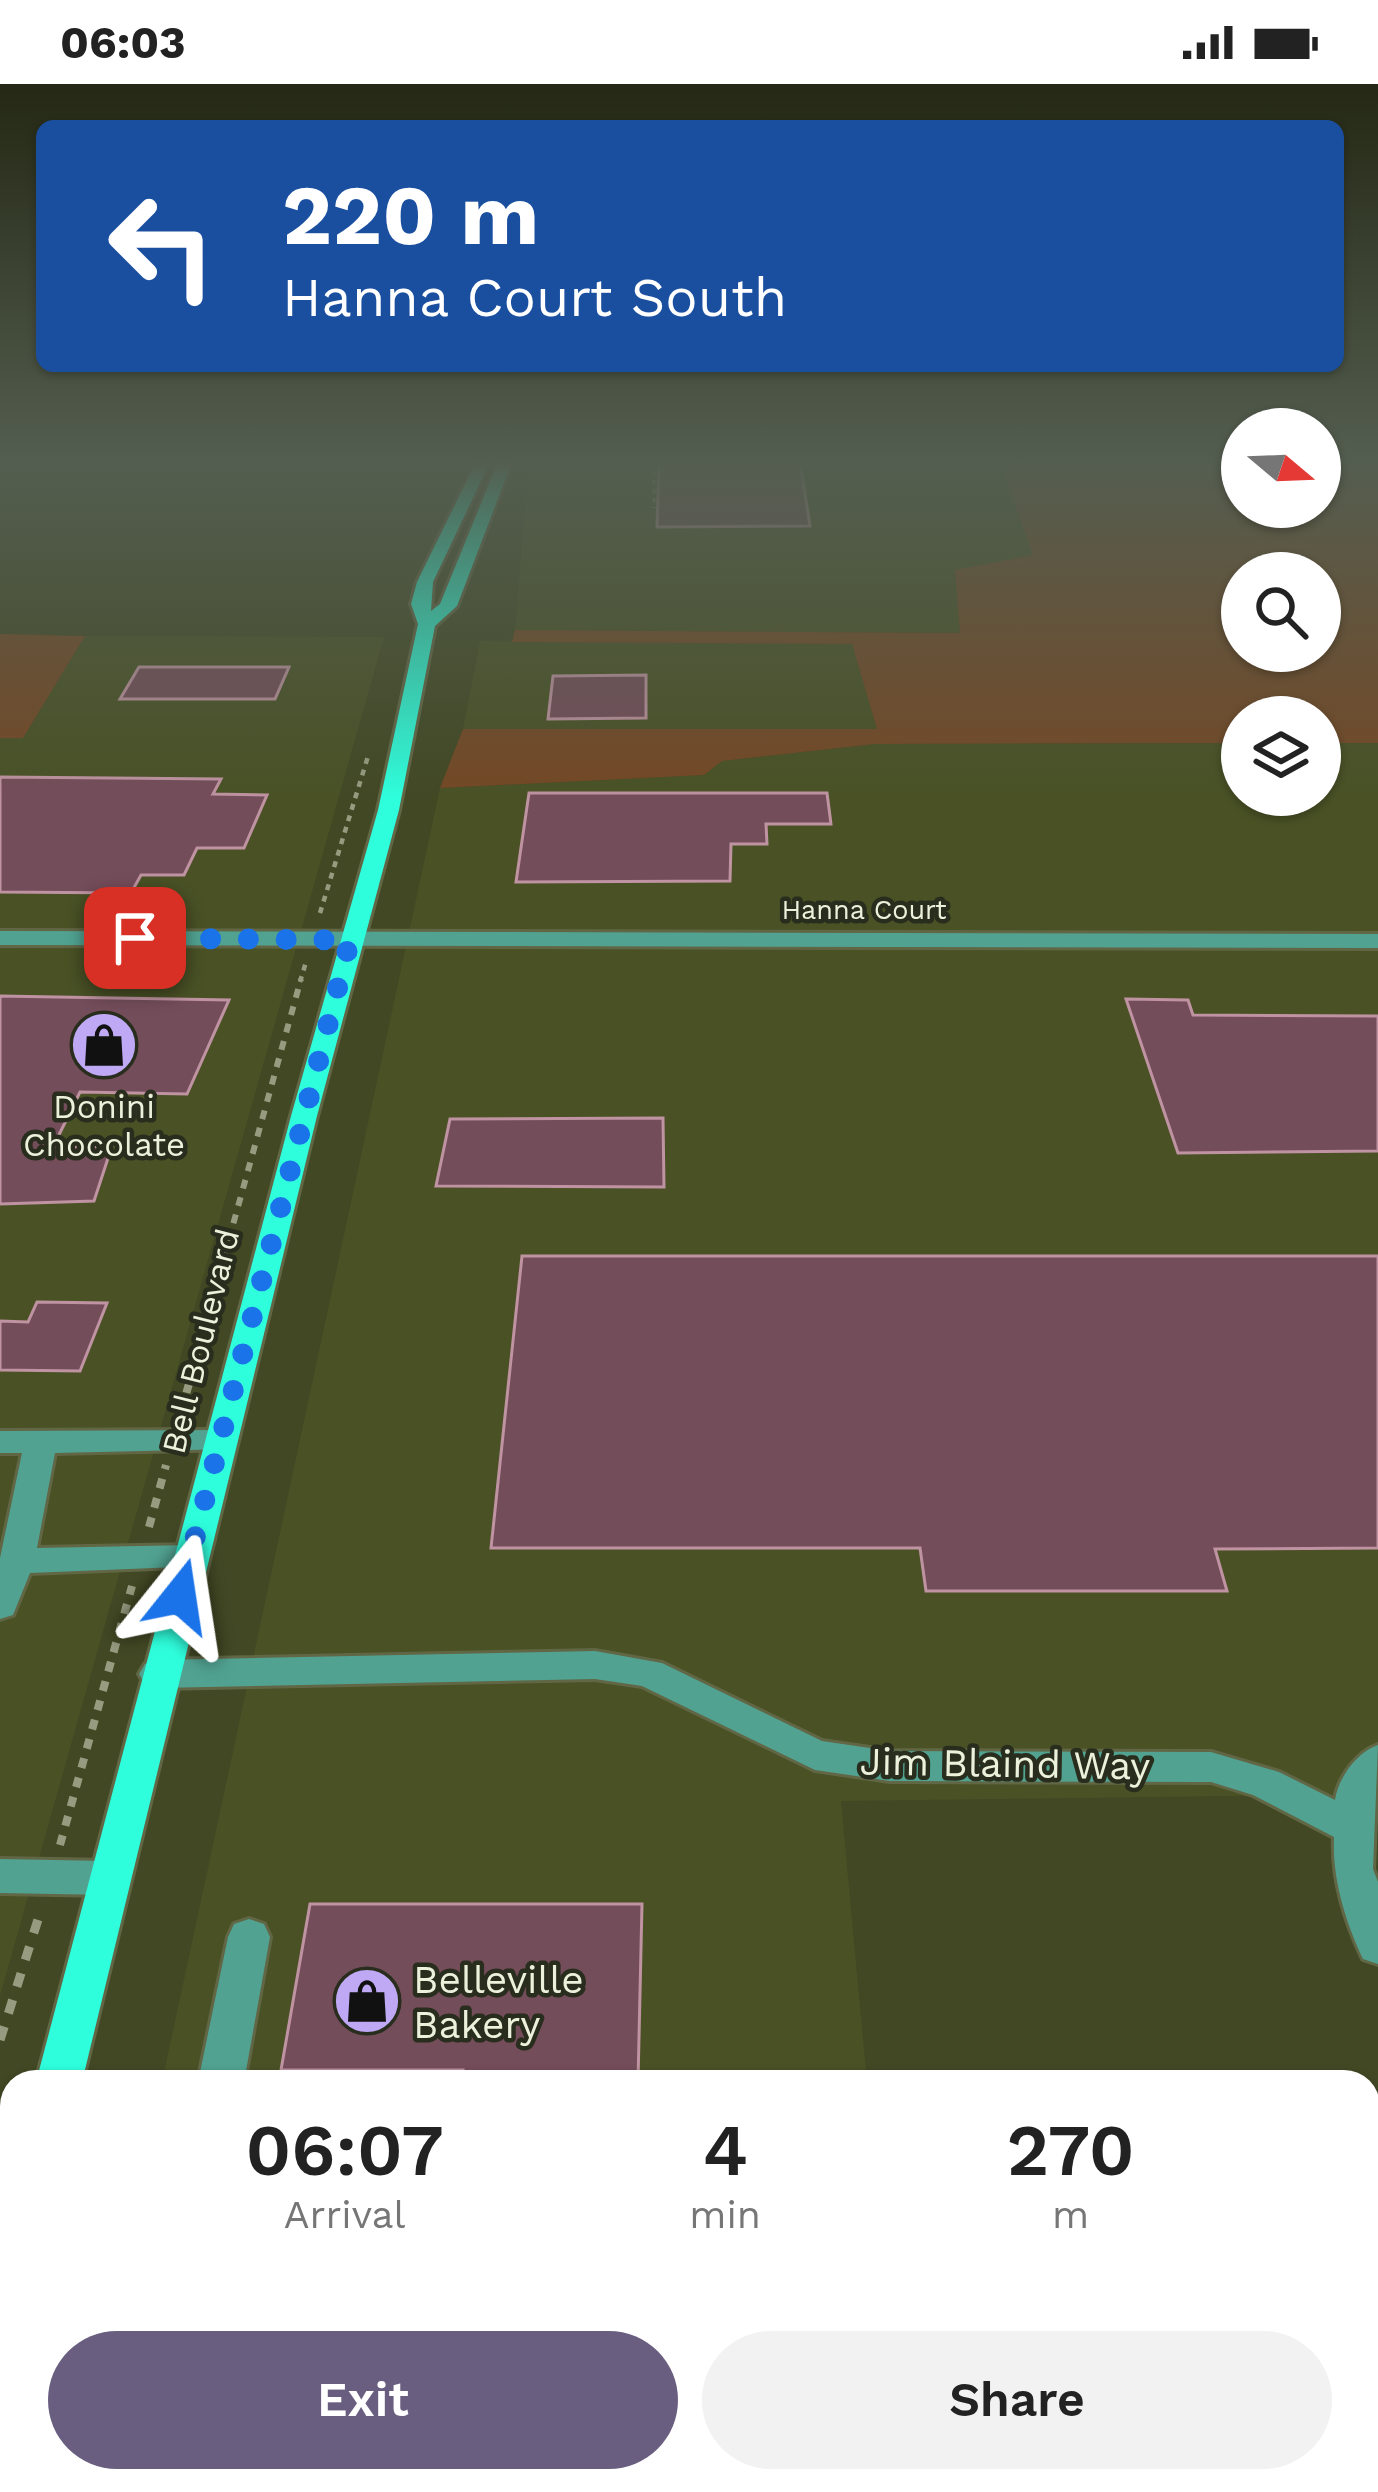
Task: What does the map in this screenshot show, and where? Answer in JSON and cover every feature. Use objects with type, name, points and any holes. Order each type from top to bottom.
[{"type":"main road","name":"Bell Boulevard","points":[[62,2070],[158,1674],[400,765],[427,624],[420,604],[428,574]]},
{"type":"main road","name":"Bell Boulevard","points":[[427,624],[448,606],[461,574]]},
{"type":"street","name":"Hanna Court","points":[[0,938],[1378,941]]},
{"type":"street","points":[[0,1442],[220,1442]]},
{"type":"street","points":[[0,1606],[17,1561],[41,1442]]},
{"type":"street","points":[[17,1561],[191,1557]]},
{"type":"street","name":"Jim Blaind Way","points":[[158,1674],[595,1665],[649,1673],[815,1755],[890,1766],[1210,1767],[1265,1783],[1354,1828]]},
{"type":"street","points":[[1378,1760],[1355,1792],[1353,1869],[1378,1946]]},
{"type":"street","points":[[0,1876],[109,1878]]},
{"type":"street","points":[[223,2070],[250,1937]]},
{"type":"path","points":[[315,928],[369,752]]},
{"type":"path","points":[[0,2041],[51,1877],[307,959]]},
{"type":"shaded area","points":[[520,574],[1017,574],[961,633],[515,630]]},
{"type":"shaded area","points":[[955,574],[1221,574],[1221,672],[1341,672],[1341,574],[1378,574],[1378,743],[1341,743],[1341,696],[1221,696],[1221,743],[875,744],[722,761],[704,775],[440,788],[463,729],[877,729],[852,644],[512,642],[515,630],[960,633]]},
{"type":"shaded area","points":[[0,634],[85,636],[23,738],[0,738]]},
{"type":"shaded area","points":[[85,636],[384,637],[0,1996],[0,738],[23,738]]},
{"type":"shaded area","points":[[480,641],[853,644],[877,729],[463,729]]},
{"type":"shaded area","points":[[1221,743],[1221,816],[1341,816],[1341,743],[1378,743],[1378,1794],[841,1801],[866,2070],[165,2070],[440,788],[703,775],[722,761],[875,744]]},
{"type":"building","points":[[139,667],[289,667],[275,699],[120,699]]},
{"type":"building","points":[[646,675],[646,718],[548,719],[553,676]]},
{"type":"building","points":[[0,777],[221,779],[213,794],[267,795],[244,848],[197,848],[184,875],[141,875],[131,893],[0,892]]},
{"type":"building","points":[[529,793],[827,793],[831,824],[766,824],[767,844],[731,844],[730,881],[516,882]]},
{"type":"building","name":"Donini Chocolate","points":[[0,996],[229,1000],[187,1094],[80,1092],[53,1147],[112,1146],[94,1201],[0,1204]]},
{"type":"building","points":[[1126,999],[1188,1000],[1193,1015],[1378,1016],[1378,1151],[1178,1153]]},
{"type":"building","points":[[663,1118],[664,1187],[436,1186],[450,1119]]},
{"type":"building","points":[[522,1256],[1378,1256],[1378,1548],[1215,1549],[1227,1591],[926,1591],[920,1548],[491,1548]]},
{"type":"building","points":[[37,1302],[107,1303],[80,1371],[0,1370],[0,1321],[28,1322]]},
{"type":"building","points":[[310,1904],[642,1904],[638,2070],[281,2070]]},
{"type":"place","name":"Donini Chocolate","points":[[104,1045]]},
{"type":"place","name":"Belleville Bakery","points":[[367,2001]]},
{"type":"route","points":[[135,938],[350,940],[180,1596]]}]
